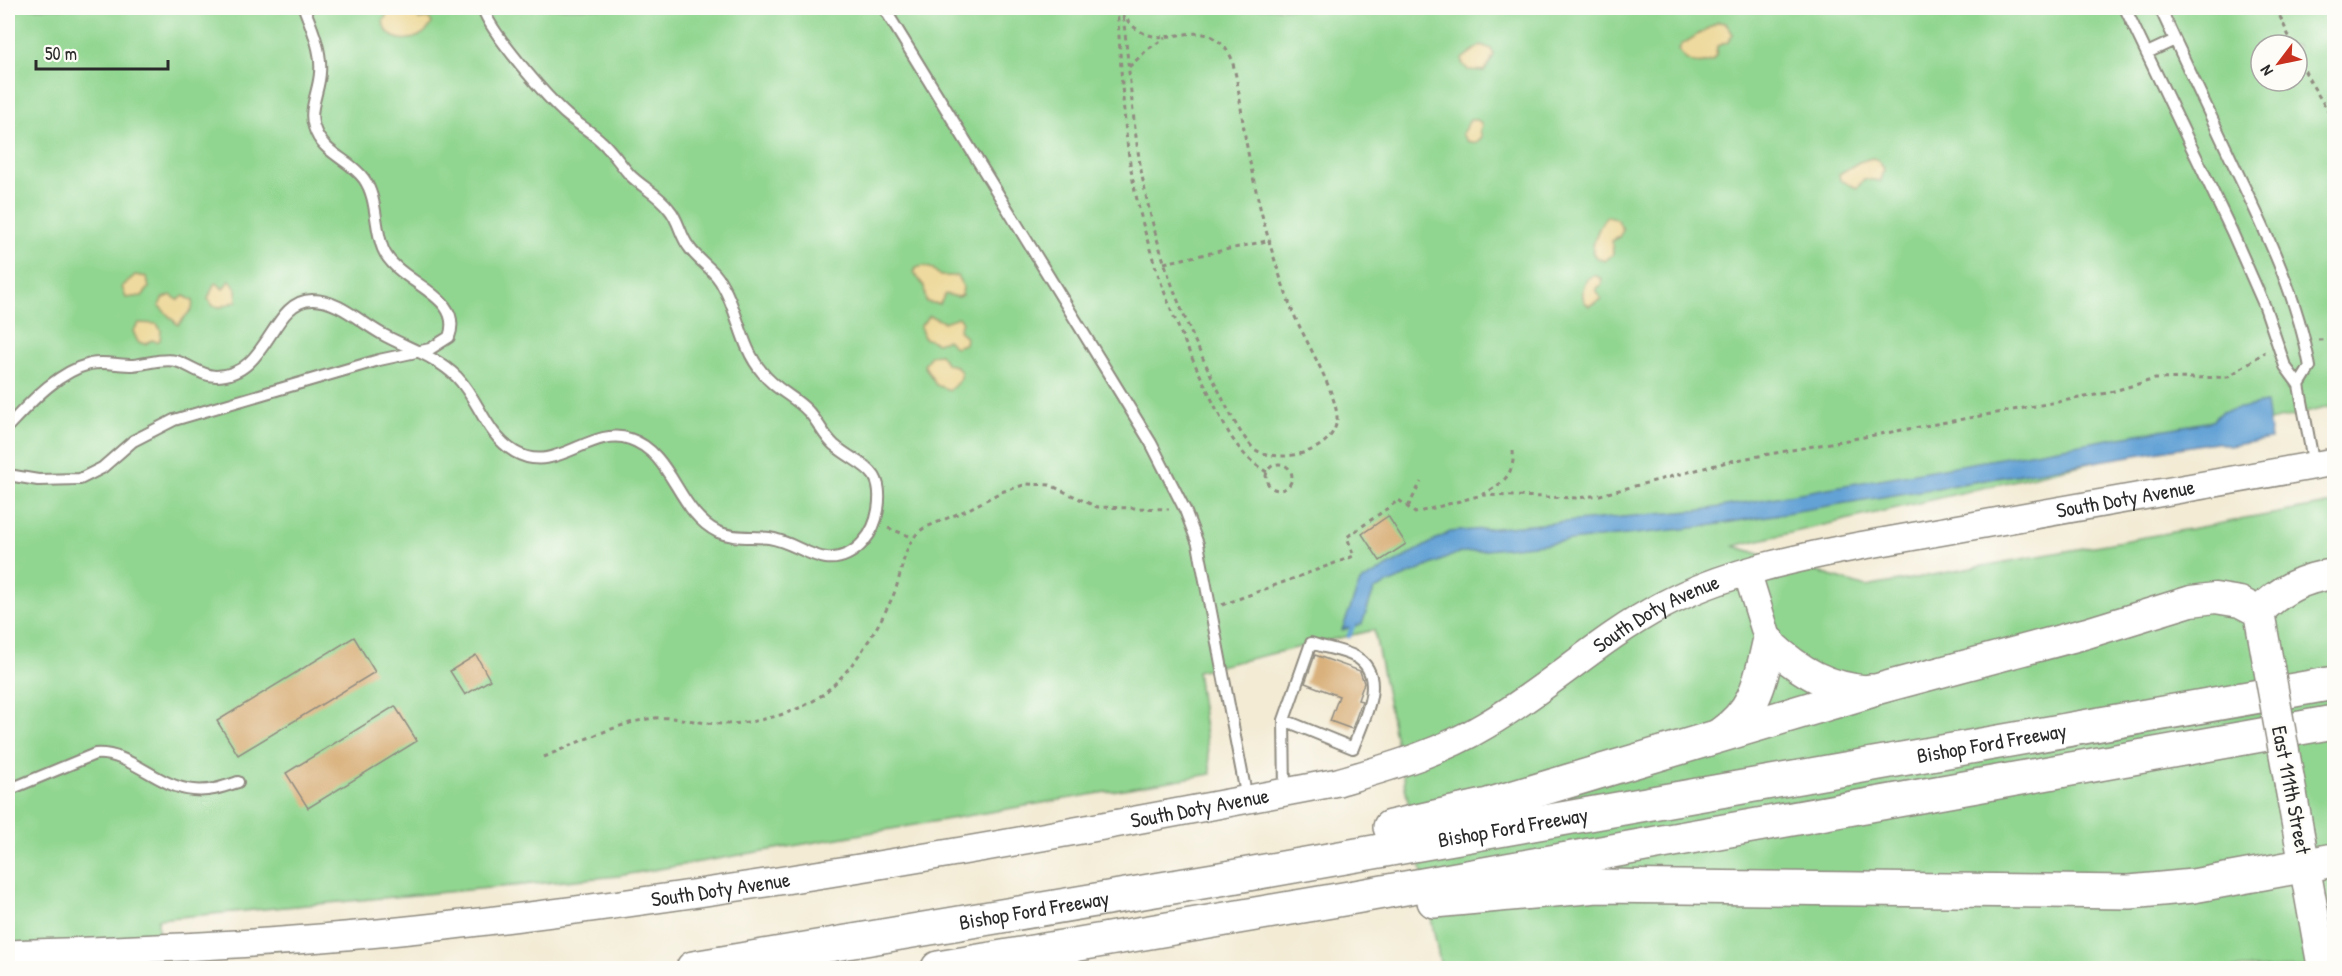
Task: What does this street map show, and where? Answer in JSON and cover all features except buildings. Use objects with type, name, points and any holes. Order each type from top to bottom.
[{"type":"highway","points":[[1717,737],[1738,722],[1750,706],[1769,643]]},
{"type":"highway","name":"Bishop Ford Freeway","points":[[693,969],[1220,879],[2334,683]]},
{"type":"highway","points":[[1220,879],[1358,835],[1488,805],[1870,691]]},
{"type":"highway","name":"Bishop Ford Freeway","points":[[938,969],[2334,722]]},
{"type":"highway","points":[[1355,897],[1419,902],[1597,886],[2130,892],[2193,886],[2320,862]]},
{"type":"main road","points":[[1769,643],[1791,664],[1819,680],[1846,689],[1870,691],[2087,633],[2191,601],[2215,598],[2240,602],[2259,612],[2283,590],[2302,581],[2334,574]]},
{"type":"main road","name":"East 111th Street","points":[[2259,612],[2290,785],[2320,862],[2323,969]]},
{"type":"street","name":"South Doty Avenue","points":[[8,954],[224,944],[444,926],[797,879],[1338,782],[1409,762],[1444,747],[1520,704],[1618,632],[1664,604],[1712,583],[1797,558],[2324,464]]},
{"type":"street","points":[[1747,572],[1769,643]]},
{"type":"lane","points":[[8,475],[38,480],[81,479],[102,468],[133,441],[174,420],[379,360],[430,349],[449,337],[452,329],[450,314],[441,300],[393,265],[383,249],[368,185],[356,171],[330,152],[317,135],[312,115],[321,60],[304,8]]},
{"type":"lane","points":[[8,426],[67,373],[91,363],[140,364],[168,360],[215,376],[236,371],[261,351],[285,312],[299,301],[327,302],[442,364],[456,376],[496,435],[514,451],[526,457],[552,458],[603,438],[617,436],[629,438],[650,451],[692,512],[713,530],[724,534],[779,540],[825,558],[836,558],[855,550],[871,533],[876,522],[880,489],[873,473],[830,441],[808,411],[765,377],[751,358],[722,283],[706,262],[688,247],[674,214],[630,174],[602,142],[570,118],[548,96],[489,25],[483,8]]},
{"type":"lane","points":[[884,8],[1151,443],[1185,510],[1198,544],[1212,609],[1247,799]]},
{"type":"lane","points":[[2125,8],[2232,232],[2285,366],[2299,385],[2324,464]]},
{"type":"lane","points":[[2160,8],[2275,253],[2305,341],[2310,367],[2299,385]]},
{"type":"lane","points":[[2147,53],[2175,39]]},
{"type":"lane","points":[[1284,720],[1353,748],[1371,701],[1373,682],[1369,672],[1358,658],[1311,643],[1284,720],[1285,792]]},
{"type":"lane","points":[[8,790],[95,754],[107,752],[172,785],[192,790],[209,791],[238,782]]},
{"type":"path","points":[[1117,8],[1129,158],[1155,265],[1188,352],[1229,434],[1242,453],[1267,472],[1271,487],[1281,489],[1290,484],[1292,473],[1285,465],[1273,465],[1267,472]]},
{"type":"path","points":[[1123,8],[1140,164],[1164,263],[1207,368],[1254,450],[1267,455],[1298,454],[1319,446],[1335,426],[1336,412],[1333,397],[1292,309],[1271,240],[1248,151],[1231,57],[1218,40],[1204,34],[1186,33],[1166,38],[1148,49],[1130,67]]},
{"type":"path","points":[[2276,8],[2287,33]]},
{"type":"path","points":[[1123,15],[1141,33],[1151,37],[1166,38]]},
{"type":"path","points":[[2309,80],[2334,121]]},
{"type":"path","points":[[1164,263],[1271,240]]},
{"type":"path","points":[[2305,341],[2334,339]]},
{"type":"path","points":[[1212,609],[1353,556],[1347,537],[1399,500],[1414,513],[1482,495],[1568,498],[1600,495],[1731,461],[2107,393],[2144,380],[2170,377],[2229,377],[2259,355],[2279,347]]},
{"type":"path","points":[[1482,495],[1508,477],[1514,464],[1514,452]]},
{"type":"path","points":[[1408,507],[1421,482]]},
{"type":"path","points":[[544,757],[577,743],[653,718],[724,724],[744,722],[779,714],[819,697],[845,672],[876,629],[901,576],[912,537],[924,528],[969,509],[1001,492],[1027,484],[1050,485],[1097,507],[1185,510]]},
{"type":"path","points":[[876,522],[912,537]]},
{"type":"green space","points":[[8,8],[2334,8],[2334,406],[1734,546],[1866,587],[2334,503],[2334,968],[1441,968],[1374,630],[1197,671],[1211,774],[618,876],[158,919],[159,968],[8,968]]},
{"type":"sand","points":[[390,8],[422,8],[416,13],[419,20],[429,18],[432,23],[421,35],[399,39],[386,30],[383,22]]},
{"type":"sand","points":[[1718,22],[1726,23],[1733,34],[1728,42],[1717,46],[1716,56],[1712,61],[1693,63],[1682,55],[1679,50],[1681,45]]},
{"type":"sand","points":[[1481,45],[1491,49],[1494,55],[1484,71],[1468,70],[1462,63],[1462,59]]},
{"type":"sand","points":[[1470,120],[1477,120],[1482,125],[1480,131],[1482,137],[1477,143],[1467,141],[1462,134]]},
{"type":"sand","points":[[1872,158],[1878,160],[1884,169],[1881,181],[1864,179],[1857,188],[1840,180],[1839,174],[1859,162]]},
{"type":"sand","points":[[1608,216],[1617,219],[1623,230],[1619,237],[1612,241],[1613,254],[1605,261],[1595,256],[1593,250],[1600,227]]},
{"type":"sand","points":[[923,266],[933,269],[940,276],[957,276],[963,286],[962,295],[958,297],[945,294],[940,304],[926,302],[924,286],[914,273],[916,268]]},
{"type":"sand","points":[[135,275],[147,277],[149,288],[142,296],[126,298],[122,287]]},
{"type":"sand","points":[[1594,275],[1602,279],[1601,285],[1596,289],[1601,299],[1589,306],[1584,301],[1583,290],[1587,280]]},
{"type":"sand","points":[[230,280],[236,289],[237,301],[221,307],[213,306],[208,299],[214,284],[217,283],[223,289]]},
{"type":"sand","points":[[171,295],[178,300],[184,296],[193,301],[192,309],[178,325],[159,306],[162,299]]},
{"type":"sand","points":[[930,316],[944,322],[958,317],[962,321],[959,330],[966,338],[965,344],[955,347],[947,340],[937,343],[924,338],[920,326]]},
{"type":"sand","points":[[139,323],[157,324],[161,330],[160,340],[157,342],[152,340],[145,344],[138,342],[133,331]]},
{"type":"sand","points":[[940,354],[947,364],[956,366],[961,372],[961,379],[950,390],[936,385],[924,365],[931,355]]},
{"type":"water","points":[[2266,403],[2271,439],[2229,446],[2215,442],[1701,527],[1458,553],[1374,590],[1362,624],[1342,630],[1360,582],[1450,532],[1703,510],[2212,421],[2221,412]]},
{"type":"waterway","points":[[1349,636],[1354,622]]}]
